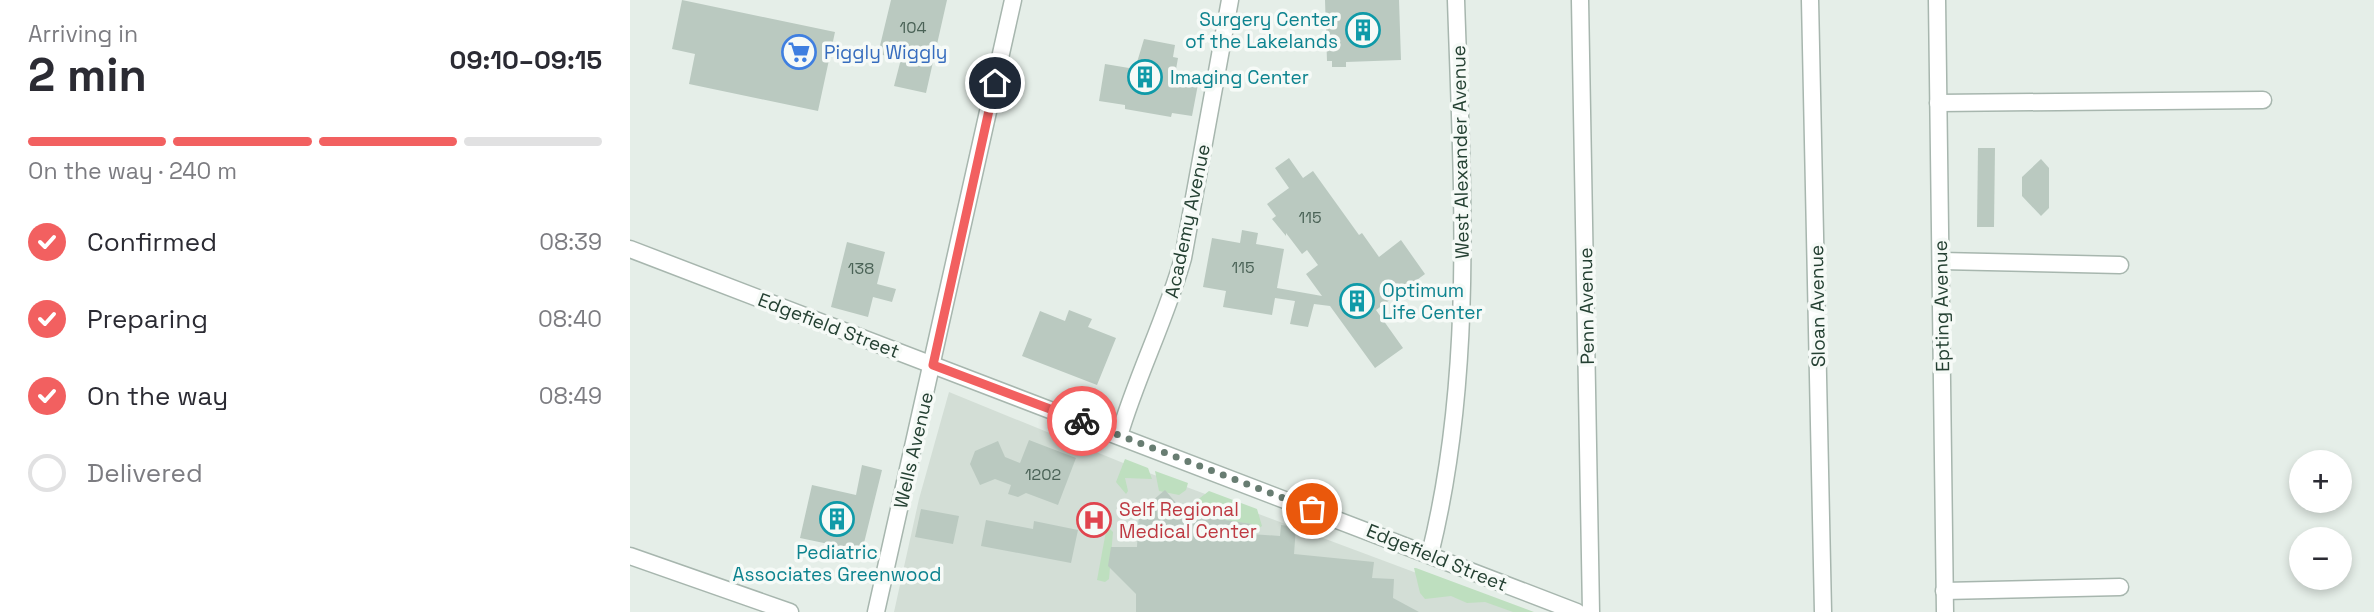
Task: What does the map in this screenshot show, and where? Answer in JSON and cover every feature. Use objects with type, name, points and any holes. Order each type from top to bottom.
[{"type":"street","name":"Wells Avenue","points":[[876,612],[1013,0]]},
{"type":"street","name":"Academy Avenue","points":[[1119,436],[1172,299],[1183,258],[1230,0]]},
{"type":"street","name":"West Alexander Avenue","points":[[1430,554],[1454,434],[1461,319],[1464,226],[1457,0]]},
{"type":"street","name":"Penn Avenue","points":[[1580,0],[1591,612]]},
{"type":"street","name":"Sloan Avenue","points":[[1810,0],[1823,612]]},
{"type":"street","name":"Epting Avenue","points":[[1937,0],[1945,612]]},
{"type":"street","points":[[1938,103],[2263,100]]},
{"type":"street","name":"Edgefield Street","points":[[630,249],[1577,612]]},
{"type":"street","points":[[1941,261],[2120,265]]},
{"type":"street","points":[[630,556],[790,612]]},
{"type":"street","points":[[1944,591],[2120,587]]},
{"type":"shaded area","name":"Self Regional Medical Center","points":[[949,392],[1133,467],[1521,612],[894,612],[919,499]]},
{"type":"green space","points":[[1125,459],[1148,468],[1152,479],[1125,478],[1128,491],[1126,494],[1116,482]]},
{"type":"green space","points":[[1155,471],[1188,483],[1186,490],[1179,495],[1159,491]]},
{"type":"green space","points":[[1209,491],[1257,509],[1262,526],[1251,534],[1251,524],[1218,519],[1213,513],[1208,518],[1203,513],[1197,518],[1192,512],[1187,516],[1183,511]]},
{"type":"green space","points":[[1110,529],[1113,532],[1109,579],[1105,582],[1097,580],[1106,531]]},
{"type":"green space","points":[[1414,568],[1534,612],[1513,612],[1485,602],[1467,603],[1451,596],[1425,599],[1420,593]]},
{"type":"building","points":[[682,0],[835,32],[818,111],[689,84],[695,54],[672,49]]},
{"type":"building","points":[[891,0],[947,0],[926,93],[894,86],[901,59],[878,54]]},
{"type":"building","name":"Surgery Center of the Lakelands","points":[[1325,0],[1399,0],[1401,60],[1346,62],[1346,67],[1332,67],[1332,61],[1327,61]]},
{"type":"building","name":"Imaging Center","points":[[1144,39],[1175,45],[1173,57],[1178,58],[1175,75],[1199,79],[1192,116],[1172,113],[1171,117],[1125,109],[1125,105],[1099,101],[1105,64],[1135,69]]},
{"type":"building","points":[[1978,148],[1995,148],[1994,227],[1977,227]]},
{"type":"building","points":[[1289,158],[1303,178],[1313,171],[1359,235],[1362,233],[1379,257],[1401,240],[1425,274],[1376,310],[1403,348],[1375,368],[1330,306],[1314,304],[1308,327],[1290,324],[1295,301],[1275,298],[1272,315],[1223,307],[1226,291],[1203,287],[1212,238],[1240,243],[1242,230],[1258,233],[1256,244],[1284,249],[1277,288],[1322,296],[1306,274],[1318,265],[1307,250],[1302,254],[1286,233],[1286,236],[1272,219],[1276,216],[1267,204],[1289,188],[1275,168]]},
{"type":"building","points":[[2041,159],[2049,168],[2049,208],[2041,216],[2022,196],[2022,177]]},
{"type":"building","points":[[847,242],[885,252],[877,284],[896,289],[892,302],[873,297],[868,317],[831,307]]},
{"type":"building","points":[[1069,310],[1092,319],[1088,327],[1116,338],[1097,385],[1022,356],[1040,311],[1065,321]]},
{"type":"building","points":[[1029,440],[1076,458],[1058,505],[1026,493],[1018,497],[1008,494],[1011,485],[995,479],[980,485],[970,464],[975,451],[998,441],[1005,457],[1020,463]]},
{"type":"building","name":"Pediatric Associates Greenwood","points":[[862,465],[882,470],[862,551],[800,538],[812,485],[856,495]]},
{"type":"building","points":[[1165,490],[1187,516],[1192,511],[1197,518],[1203,512],[1208,518],[1213,513],[1218,519],[1252,524],[1251,534],[1280,536],[1281,525],[1296,527],[1294,554],[1374,562],[1372,578],[1394,579],[1393,598],[1419,612],[1136,612],[1136,594],[1108,566],[1111,547],[1137,547],[1139,512]]},
{"type":"building","points":[[921,509],[959,516],[953,544],[915,537]]},
{"type":"building","points":[[986,520],[1033,529],[1034,521],[1078,530],[1071,563],[981,546]]},
{"type":"way so far","points":[[1082,421],[1312,509]]},
{"type":"place","name":"Surgery Center of the Lakelands","points":[[1363,30]]},
{"type":"place","name":"Piggly Wiggly","points":[[799,52]]},
{"type":"place","name":"Imaging Center","points":[[1145,77]]},
{"type":"place","name":"Optimum Life Center","points":[[1357,301]]},
{"type":"place","name":"Pediatric Associates Greenwood","points":[[837,519]]},
{"type":"place","name":"Self Regional Medical Center","points":[[1094,520]]},
{"type":"route","points":[[995,83],[933,365],[1082,421]]}]
